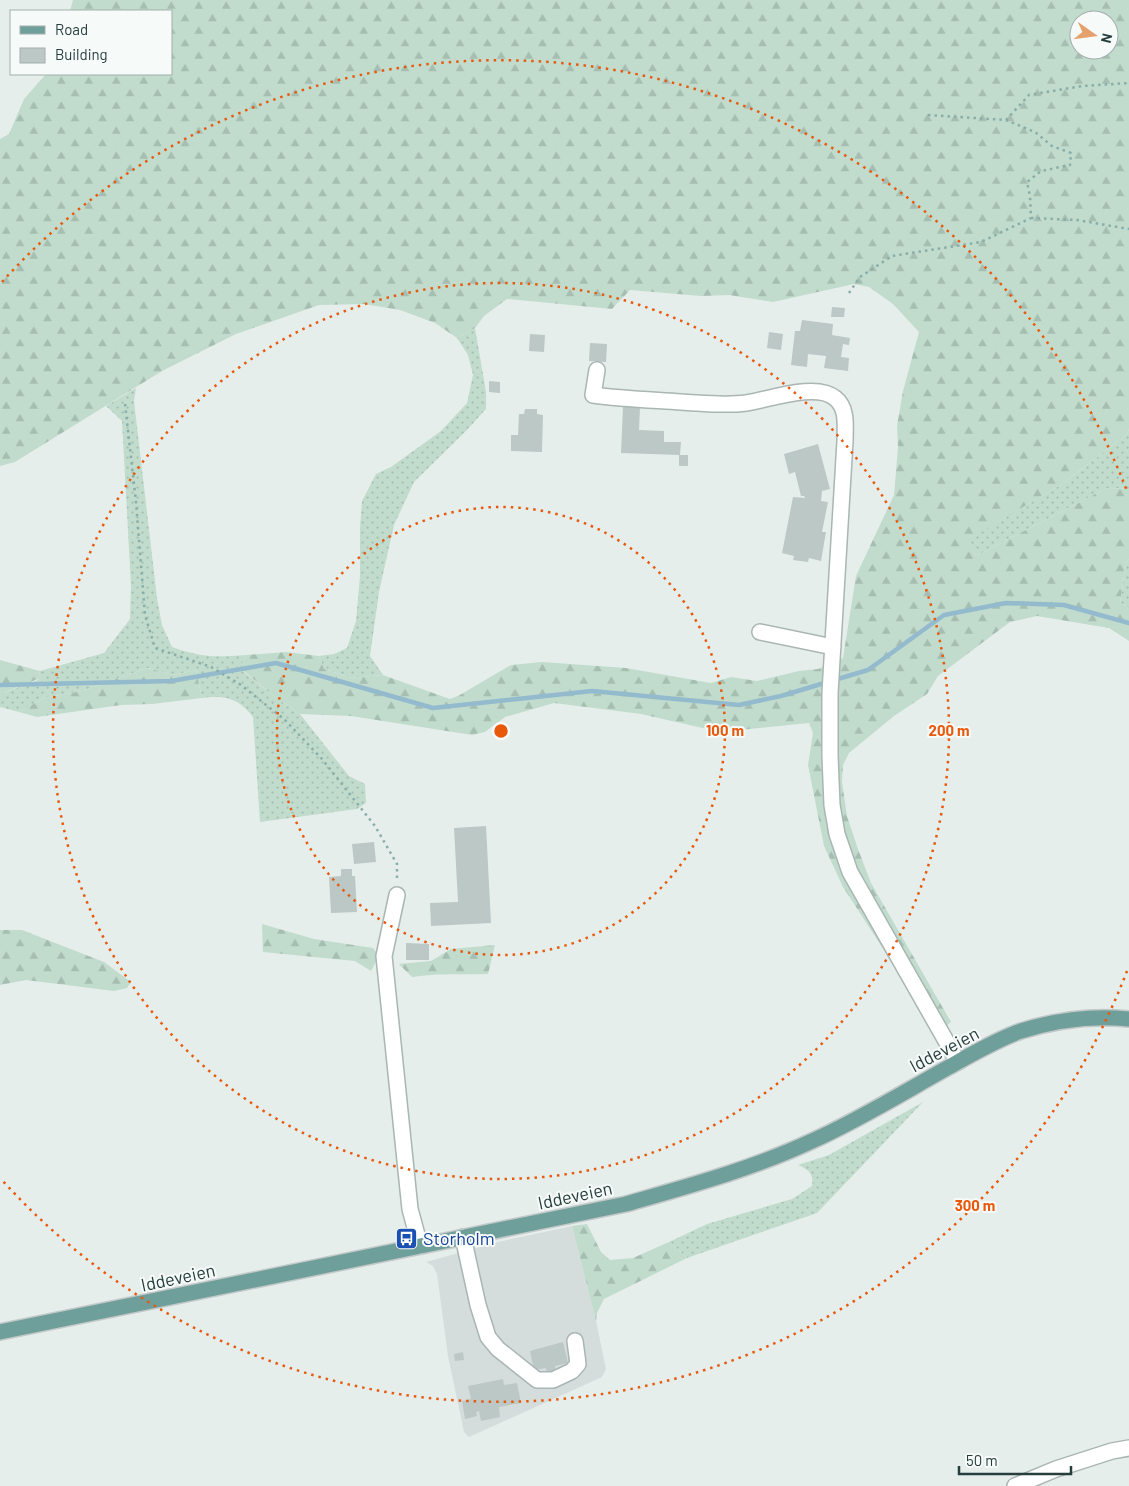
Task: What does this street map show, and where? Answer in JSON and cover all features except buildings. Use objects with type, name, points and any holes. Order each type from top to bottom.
[{"type":"main road","name":"Iddeveien","points":[[0,1332],[626,1204],[701,1183],[758,1164],[813,1141],[958,1062],[1019,1032],[1068,1019],[1129,1019]]},
{"type":"street","points":[[596,370],[593,395],[718,404],[744,404],[789,394],[816,392],[835,397],[841,405],[845,418],[846,441],[830,693],[832,805],[837,834],[850,872],[958,1062]]},
{"type":"street","points":[[760,632],[833,647]]},
{"type":"street","points":[[397,895],[384,956],[410,1209],[420,1246]]},
{"type":"street","points":[[464,1238],[478,1305],[488,1337],[498,1349],[537,1380],[553,1380],[572,1371],[578,1364],[575,1341]]},
{"type":"street","points":[[1015,1486],[1056,1468],[1112,1451],[1129,1448]]},
{"type":"path","points":[[1006,120],[1029,95],[1082,86],[1129,84]]},
{"type":"path","points":[[928,115],[1006,120],[1035,132],[1052,146],[1071,153],[1070,165],[1041,171],[1027,182],[1031,218]]},
{"type":"path","points":[[849,293],[860,276],[892,256],[981,242],[1031,218],[1077,220],[1129,229]]},
{"type":"path","points":[[125,404],[136,502],[145,615],[155,648],[211,667],[241,685],[286,720],[322,759],[375,826],[397,864],[397,895]]},
{"type":"shaded area","points":[[572,1226],[606,1369],[602,1377],[469,1437],[464,1432],[448,1356],[437,1274],[433,1266],[426,1262],[498,1242]]},
{"type":"green space","points":[[73,0],[1129,0],[1129,429],[1127,434],[1062,484],[969,539],[976,556],[1107,488],[1129,489],[1129,559],[1126,563],[1120,603],[1129,608],[1129,641],[1109,628],[1037,616],[1010,622],[938,676],[927,694],[894,716],[849,753],[843,765],[842,782],[847,816],[871,883],[951,1022],[934,1037],[891,961],[843,887],[824,846],[808,765],[813,733],[809,723],[720,732],[641,714],[554,703],[505,717],[485,732],[472,735],[351,716],[300,714],[274,696],[240,668],[246,655],[286,652],[319,656],[324,669],[351,678],[383,675],[450,699],[511,665],[542,662],[626,668],[711,683],[731,677],[757,681],[799,671],[818,669],[843,658],[856,576],[894,495],[898,447],[897,426],[903,391],[919,332],[893,304],[869,287],[854,284],[773,302],[729,295],[701,296],[630,290],[612,309],[507,299],[484,316],[475,328],[457,338],[435,323],[400,310],[364,304],[319,305],[236,334],[162,371],[15,462],[0,466],[0,139],[9,134],[24,99],[45,75],[172,75],[172,10],[70,10]]},
{"type":"green space","points":[[475,328],[486,392],[486,409],[414,482],[394,525],[379,592],[370,656],[383,675],[351,678],[324,669],[319,656],[334,654],[347,648],[356,621],[360,576],[362,501],[376,474],[391,467],[441,431],[467,403],[473,375],[468,355],[457,338]]},
{"type":"green space","points":[[136,388],[134,401],[157,598],[162,625],[172,647],[209,656],[246,655],[240,669],[300,714],[349,776],[365,784],[366,803],[357,809],[260,822],[253,717],[242,706],[231,699],[218,697],[202,698],[196,670],[173,675],[147,668],[82,691],[44,698],[19,712],[0,707],[0,694],[38,680],[40,671],[104,653],[130,619],[131,586],[122,421],[106,406]]},
{"type":"green space","points":[[1129,429],[1129,489],[1107,488],[976,556],[968,539],[1062,484],[1127,434]]},
{"type":"green space","points":[[1129,559],[1129,608],[1120,603],[1126,563]]},
{"type":"green space","points":[[0,660],[40,671],[38,679],[0,694]]},
{"type":"green space","points":[[147,668],[173,675],[196,670],[202,698],[152,704],[121,705],[37,717],[19,712],[44,698],[82,691]]},
{"type":"green space","points":[[262,924],[314,939],[373,948],[379,956],[371,971],[355,961],[263,952]]},
{"type":"green space","points":[[0,930],[22,930],[104,962],[131,982],[127,988],[114,991],[26,980],[0,985]]},
{"type":"green space","points":[[495,945],[488,974],[412,977],[399,964],[431,961],[451,949]]},
{"type":"green space","points":[[923,1102],[817,1213],[687,1258],[669,1242],[707,1224],[792,1199],[812,1186],[810,1173],[798,1165],[829,1155]]},
{"type":"green space","points":[[587,1224],[601,1252],[610,1260],[633,1258],[669,1242],[687,1258],[604,1299],[597,1313],[596,1321],[572,1226]]},
{"type":"waterway","points":[[0,685],[171,681],[276,663],[433,708],[592,691],[739,705],[781,696],[868,670],[944,615],[1006,603],[1064,605],[1129,623]]},
{"type":"place","name":"Storholm","points":[[407,1238]]}]
